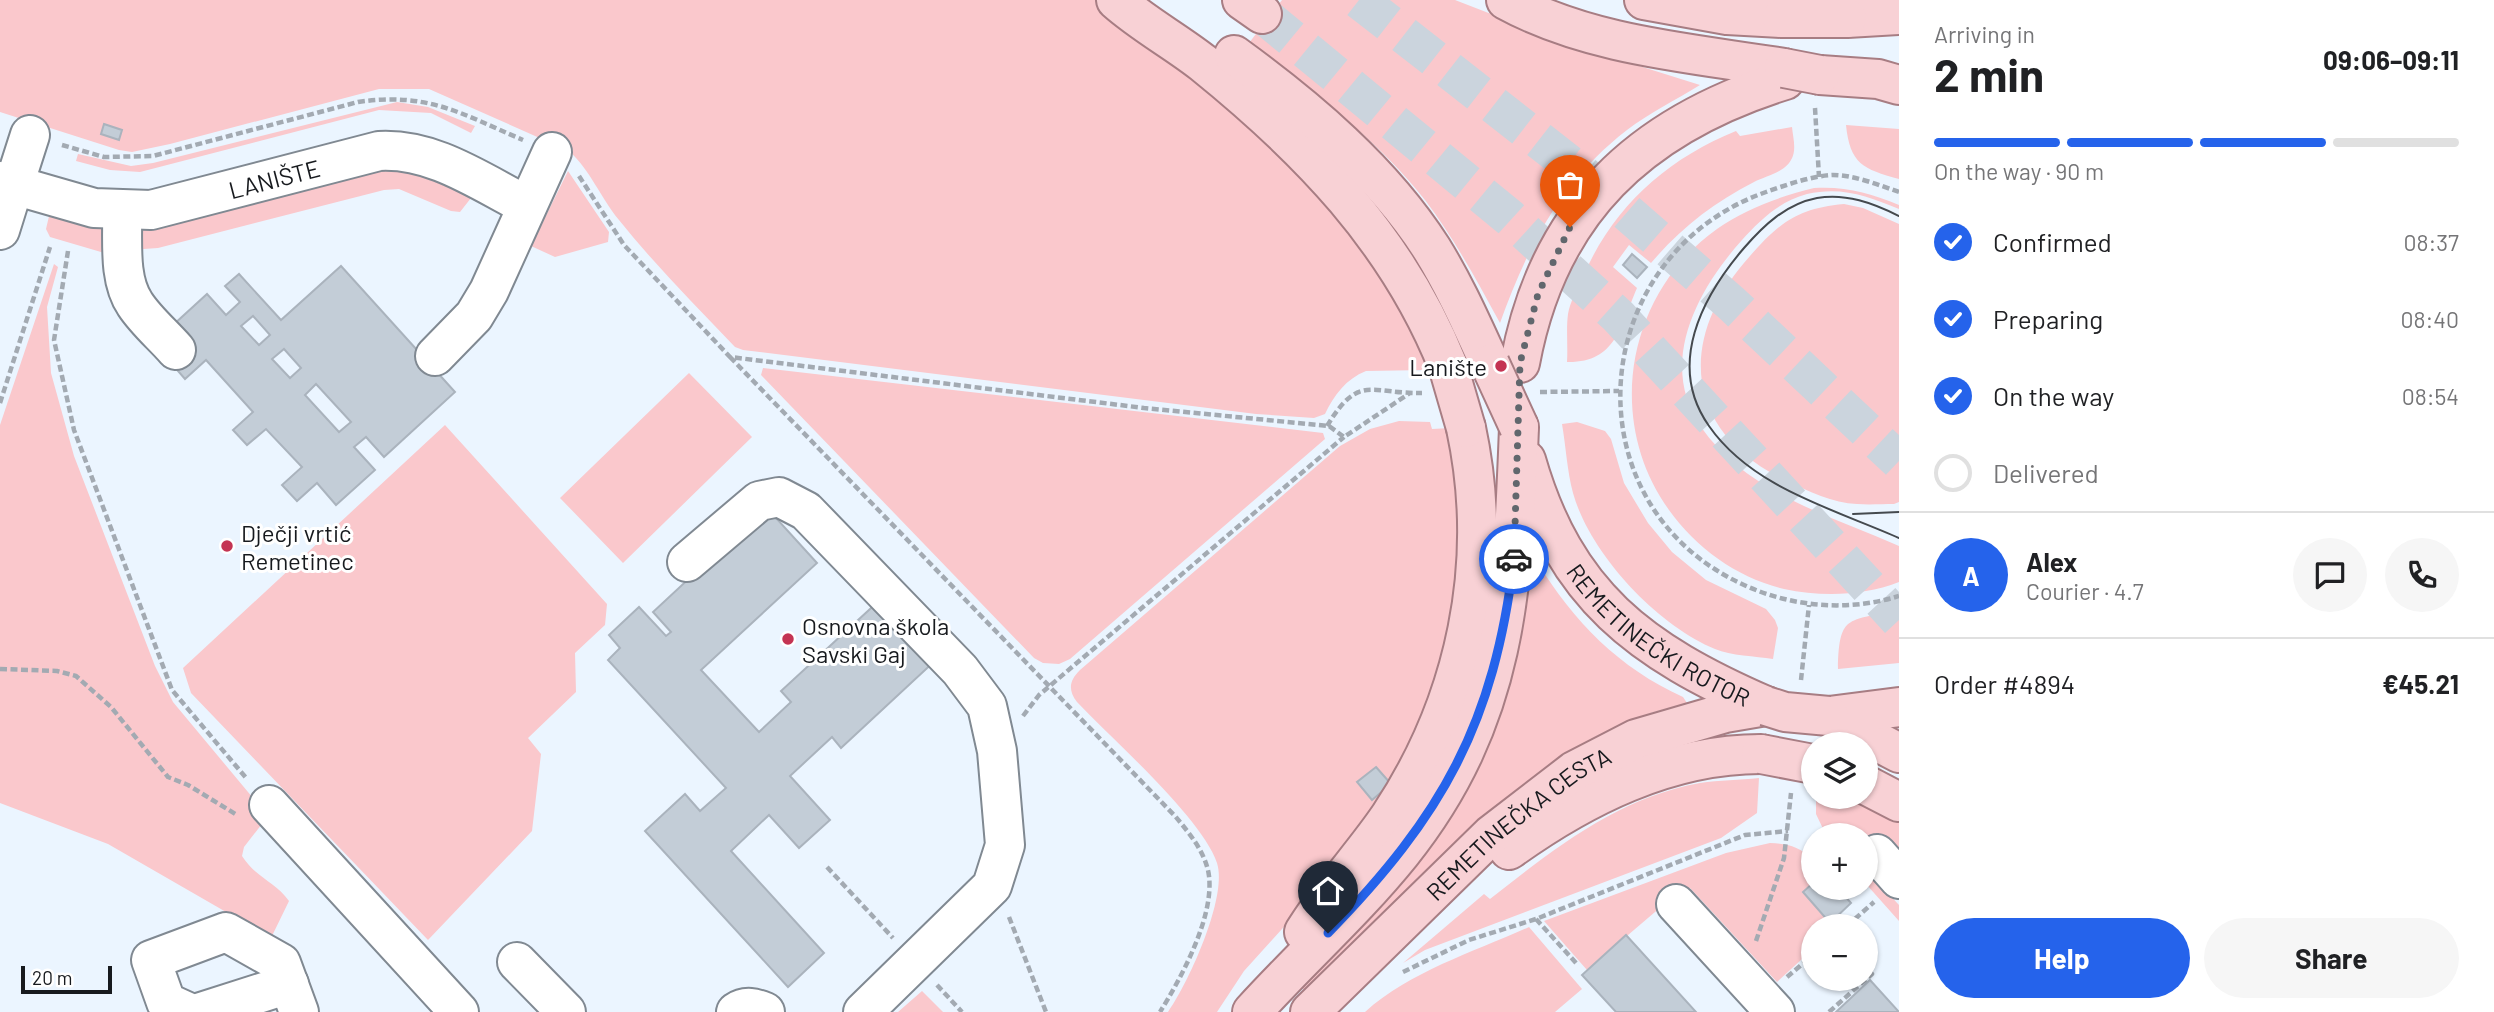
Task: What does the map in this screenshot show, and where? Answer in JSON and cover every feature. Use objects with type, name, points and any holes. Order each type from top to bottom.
[{"type":"main road","points":[[1116,0],[1248,99],[1324,170],[1356,208],[1404,276],[1424,310],[1448,366],[1466,428],[1476,488],[1479,537],[1465,646],[1434,738],[1391,814],[1317,911],[1264,999]]},
{"type":"main road","name":"REMETINEČKI ROTOR","points":[[1158,0],[1306,112],[1382,185],[1431,248],[1505,364],[1534,489],[1551,529],[1576,573],[1605,608],[1652,647],[1724,687],[1785,712],[1829,716],[1899,707]]},
{"type":"main road","points":[[1506,0],[1546,19],[1596,34],[1811,81],[1899,85]]},
{"type":"main road","points":[[1644,0],[1727,15],[1847,18],[1899,15]]},
{"type":"main road","points":[[1505,364],[1532,313],[1552,260],[1570,227],[1592,198],[1620,169],[1675,127],[1736,97],[1899,64]]},
{"type":"main road","name":"REMETINEČKA CESTA","points":[[1264,999],[1351,910],[1403,851],[1427,818],[1473,733],[1494,670],[1507,613],[1514,556],[1519,427]]},
{"type":"main road","name":"REMETINEČKA CESTA","points":[[1310,1012],[1390,959],[1492,835],[1574,771],[1636,739],[1725,713],[1766,705]]},
{"type":"main road","points":[[1829,716],[1899,753]]},
{"type":"main road","points":[[1390,959],[1546,824],[1586,800],[1676,766],[1727,755],[1760,754],[1801,762]]},
{"type":"main road","points":[[1878,791],[1899,802]]},
{"type":"street","points":[[0,230],[7,183],[43,139]]},
{"type":"street","points":[[435,356],[474,316],[504,260],[526,205],[536,145]]},
{"type":"street","name":"LANIŠTE","points":[[7,183],[94,208],[151,210],[379,151],[404,150],[427,155],[526,205]]},
{"type":"street","points":[[122,211],[124,274],[130,295],[135,306],[176,350]]},
{"type":"street","points":[[687,562],[759,501],[779,497],[806,511],[960,670],[987,706],[997,751],[1005,845],[992,886],[863,1012]]},
{"type":"street","points":[[256,811],[459,1012]]},
{"type":"street","points":[[1675,904],[1780,996]]},
{"type":"street","points":[[188,1012],[166,1002],[151,960],[226,932],[281,963],[294,998],[201,1012]]},
{"type":"street","points":[[517,962],[566,1012]]},
{"type":"street","points":[[736,1012],[742,1008],[754,1007],[765,1012]]},
{"type":"path","points":[[1811,81],[1819,177]]},
{"type":"path","points":[[43,139],[104,157],[153,156],[358,102],[392,97],[430,101],[536,145]]},
{"type":"path","points":[[1899,192],[1835,175],[1754,196],[1719,214],[1687,239],[1663,265],[1642,299],[1626,338],[1619,391],[1623,431],[1637,478],[1650,504],[1675,538],[1712,568],[1756,591],[1810,605],[1870,603],[1899,596]]},
{"type":"path","points":[[624,245],[1048,688],[1175,816],[1203,855],[1209,878],[1206,907],[1185,971],[1160,1012]]},
{"type":"path","points":[[0,402],[50,247]]},
{"type":"path","points":[[68,251],[54,340],[74,430],[172,690],[256,811]]},
{"type":"path","points":[[730,357],[1144,408],[1327,426],[1344,437]]},
{"type":"path","points":[[997,751],[1048,688],[1344,437],[1410,393],[1375,389],[1357,391],[1340,404],[1327,426]]},
{"type":"path","points":[[0,669],[57,671],[76,676],[111,706],[168,777],[256,811]]},
{"type":"path","points":[[1754,953],[1784,858],[1791,812]]},
{"type":"path","points":[[1390,959],[1469,940],[1536,919],[1745,835],[1788,831]]},
{"type":"path","points":[[1856,914],[1883,878]]},
{"type":"path","points":[[992,886],[1017,931],[1046,1012]]},
{"type":"path","points":[[1536,919],[1576,964]]},
{"type":"path","points":[[1780,996],[1801,970]]},
{"type":"path","points":[[1829,1012],[1853,991]]},
{"type":"shaded area","points":[[0,0],[1101,0],[1268,126],[1415,313],[1431,366],[1426,370],[1366,371],[1341,388],[1325,414],[1314,418],[1256,414],[743,350],[735,347],[647,253],[612,211],[569,151],[429,89],[379,89],[170,144],[132,152],[119,150],[0,112]]},
{"type":"shaded area","points":[[1282,0],[1455,0],[1566,43],[1700,85],[1627,130],[1604,150],[1565,193],[1522,268],[1500,323],[1446,229],[1406,177],[1342,116],[1249,43]]},
{"type":"shaded area","points":[[397,102],[428,107],[475,126],[471,133],[431,113],[379,110],[140,172],[110,170],[76,161],[78,154],[131,166],[153,163]]},
{"type":"shaded area","points":[[1846,125],[1899,129],[1899,179],[1876,172],[1860,163],[1851,148]]},
{"type":"shaded area","points":[[1792,127],[1794,152],[1784,168],[1739,190],[1711,208],[1674,239],[1651,263],[1629,245],[1613,267],[1637,288],[1620,329],[1606,349],[1596,356],[1583,361],[1567,362],[1568,314],[1574,296],[1594,253],[1609,230],[1644,189],[1686,156],[1736,131],[1740,136]]},
{"type":"shaded area","points":[[396,165],[470,192],[471,198],[460,212],[451,211],[399,189],[384,190],[158,248],[101,252],[50,237],[46,229],[50,212]]},
{"type":"shaded area","points":[[568,171],[609,232],[608,242],[555,257],[531,246]]},
{"type":"shaded area","points":[[1814,188],[1858,191],[1899,205],[1899,209],[1865,196],[1831,191],[1797,197],[1771,212],[1726,259],[1698,304],[1688,328],[1683,353],[1683,378],[1688,403],[1701,427],[1720,450],[1742,469],[1791,500],[1899,546],[1899,582],[1857,592],[1828,594],[1784,589],[1751,578],[1720,560],[1692,537],[1669,510],[1649,475],[1636,437],[1632,398],[1635,360],[1645,322],[1662,287],[1686,256],[1717,229],[1751,209]]},
{"type":"shaded area","points":[[1844,204],[1863,208],[1899,224],[1899,502],[1894,504],[1857,504],[1830,499],[1787,481],[1752,461],[1727,437],[1710,410],[1702,380],[1702,350],[1710,318],[1726,287],[1750,256],[1770,235],[1791,219],[1814,209]]},
{"type":"shaded area","points":[[54,264],[58,267],[47,307],[51,373],[74,456],[155,666],[173,702],[253,798],[265,820],[244,847],[242,856],[289,901],[271,938],[108,844],[0,803],[0,425]]},
{"type":"shaded area","points":[[763,368],[1323,433],[1325,439],[1070,659],[1059,664],[1043,663],[1034,658],[761,375]]},
{"type":"shaded area","points":[[689,373],[752,437],[623,563],[560,498]]},
{"type":"shaded area","points":[[1399,421],[1430,422],[1432,429],[1451,428],[1460,463],[1461,609],[1406,761],[1311,897],[1244,971],[1217,1012],[1168,1012],[1186,982],[1212,918],[1219,878],[1217,863],[1194,824],[1175,802],[1077,702],[1071,690],[1072,682],[1080,670],[1340,446],[1370,429]]},
{"type":"shaded area","points":[[1577,422],[1605,431],[1611,439],[1624,483],[1648,523],[1672,552],[1706,580],[1766,609],[1778,628],[1773,659],[1721,651],[1693,638],[1649,605],[1610,563],[1582,516],[1571,485],[1562,424]]},
{"type":"shaded area","points":[[445,425],[607,604],[605,625],[575,653],[576,692],[528,738],[541,754],[532,831],[428,940],[191,693],[183,668]]},
{"type":"shaded area","points":[[1537,562],[1566,604],[1600,641],[1638,672],[1683,697],[1687,703],[1651,713],[1597,736],[1536,775],[1415,883],[1307,989],[1302,989],[1499,715],[1523,629],[1532,566]]},
{"type":"shaded area","points":[[1899,608],[1899,663],[1838,669],[1841,637],[1851,622]]},
{"type":"shaded area","points":[[1759,778],[1757,813],[1721,838],[1425,950],[1403,963],[1484,894],[1490,899],[1563,844],[1614,813],[1670,790],[1707,782]]},
{"type":"shaded area","points":[[1816,809],[1875,809],[1893,817],[1899,821],[1899,853],[1882,835],[1878,839],[1878,823],[1820,823]]},
{"type":"shaded area","points":[[1770,843],[1783,844],[1801,851],[1801,900],[1810,900],[1822,914],[1801,914],[1801,960],[1777,982],[1690,888],[1685,892],[1682,889],[1587,970],[1544,921],[1726,853]]},
{"type":"shaded area","points":[[1878,883],[1899,905],[1899,921],[1878,897]]},
{"type":"shaded area","points":[[1529,927],[1582,989],[1555,1012],[1365,1012],[1402,985],[1423,974]]},
{"type":"shaded area","points":[[922,991],[943,1012],[898,1012]]},
{"type":"building","points":[[104,124],[122,130],[119,140],[101,134]]},
{"type":"building","points":[[1632,254],[1647,267],[1637,278],[1623,265]]},
{"type":"building","points":[[341,266],[455,392],[384,457],[366,437],[354,447],[375,470],[336,505],[317,483],[297,501],[282,485],[302,467],[266,429],[247,445],[233,430],[253,412],[206,360],[185,379],[171,363],[172,326],[207,294],[226,315],[240,302],[225,286],[239,274],[281,320]],"holes":[[[253,316],[270,335],[259,345],[241,326]],[[284,349],[301,368],[290,378],[272,359]],[[316,384],[351,422],[339,432],[305,395]]]},
{"type":"building","points":[[766,507],[817,563],[701,670],[759,732],[791,702],[781,691],[882,598],[938,658],[841,748],[832,737],[790,776],[830,820],[799,848],[769,815],[731,851],[824,953],[788,987],[645,831],[685,794],[700,811],[726,788],[608,660],[620,648],[609,635],[639,607],[666,636],[671,632],[653,612]]},
{"type":"building","points":[[1376,767],[1391,784],[1372,800],[1357,782]]},
{"type":"building","points":[[1810,900],[1848,900],[1851,903],[1839,914],[1822,914]]},
{"type":"building","points":[[1626,935],[1696,1012],[1616,1012],[1582,975]]},
{"type":"building","points":[[1878,989],[1899,1012],[1836,1012],[1858,991],[1878,991]]},
{"type":"tunnel","points":[[1359,0],[1585,176],[1731,303],[1899,461]]},
{"type":"tunnel","points":[[1262,14],[1510,218],[1618,316],[1899,620]]},
{"type":"tram line","points":[[1899,216],[1869,203],[1838,197],[1817,198],[1786,210],[1752,239],[1715,288],[1703,310],[1690,356],[1690,379],[1696,403],[1709,426],[1748,466],[1796,494],[1899,538]]},
{"type":"tram line","points":[[1853,514],[1899,512]]},
{"type":"way so far","points":[[1514,559],[1519,427],[1517,385],[1520,363],[1538,294],[1570,227]]},
{"type":"place","name":"Lanište","points":[[1501,366]]},
{"type":"place","name":"Dječji vrtić Remetinec","points":[[227,546]]},
{"type":"place","name":"Osnovna škola Savski Gaj","points":[[788,639]]},
{"type":"route","points":[[1328,933],[1382,876],[1427,818],[1473,733],[1494,670],[1507,613],[1514,559]]}]
